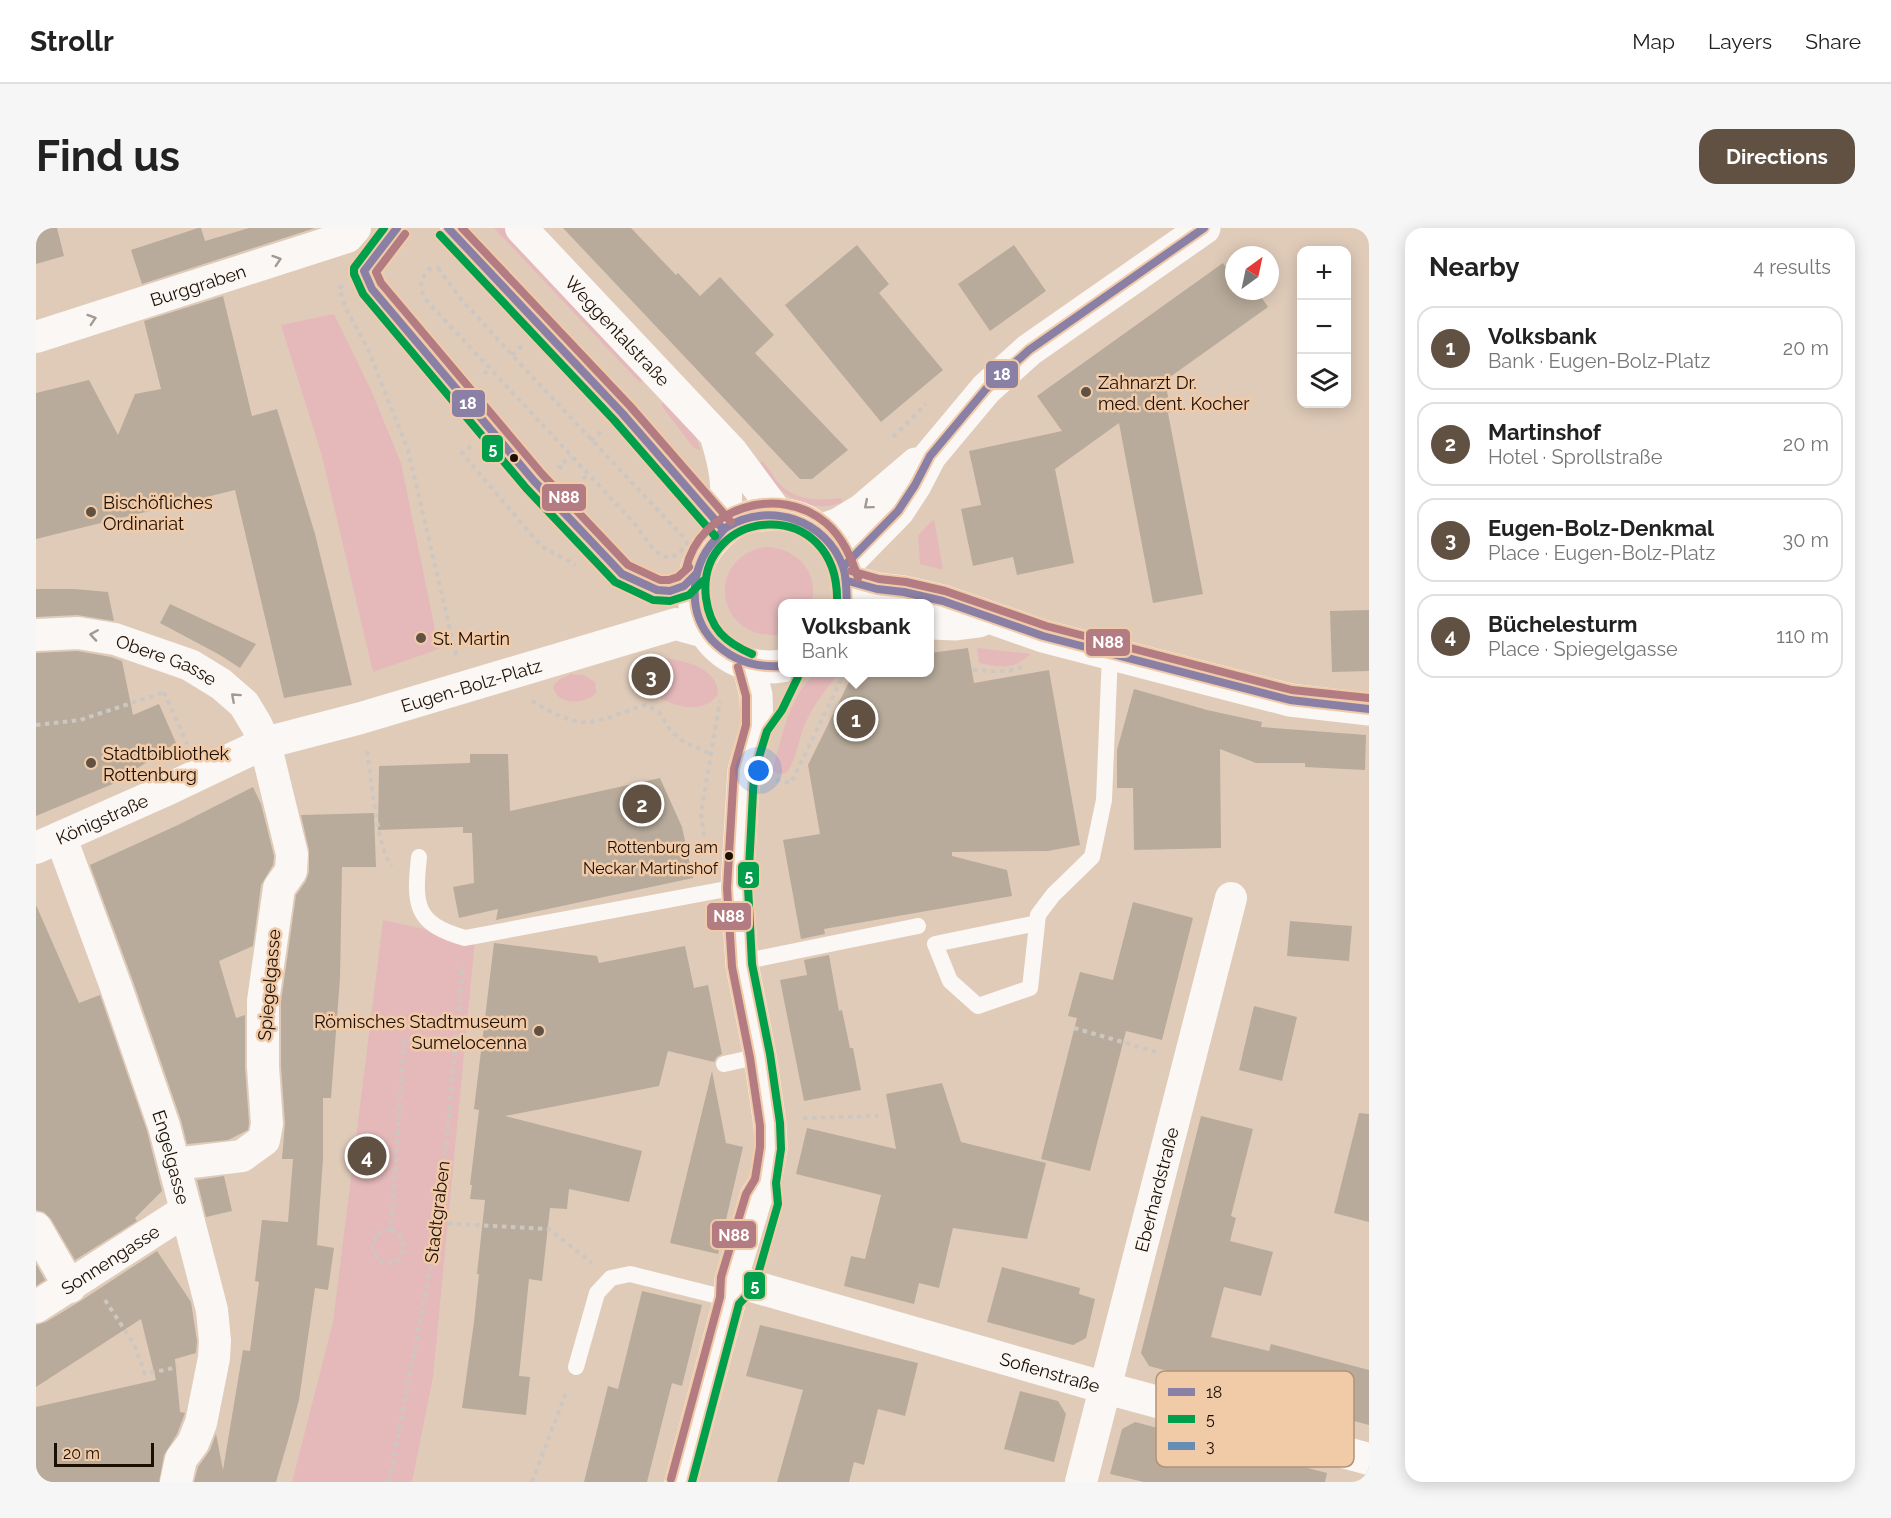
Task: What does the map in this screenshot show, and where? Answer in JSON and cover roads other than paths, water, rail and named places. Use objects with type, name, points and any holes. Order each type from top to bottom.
[{"type":"main road","points":[[846,583],[898,511],[930,456],[986,389],[1029,350],[1204,228]]},
{"type":"main road","points":[[820,531],[839,524],[862,510],[910,468],[930,456]]},
{"type":"main road","points":[[778,667],[771,668],[748,664],[731,657],[717,646],[693,609],[697,566],[707,546],[723,529],[749,516],[777,513],[807,522],[820,531],[834,547],[846,583]]},
{"type":"main road","points":[[846,583],[943,601],[1043,636],[1290,700],[1369,709]]},
{"type":"main road","points":[[934,623],[956,624],[993,620]]},
{"type":"main road","points":[[681,1482],[735,1287],[768,1202],[765,1184],[771,1148],[770,1120],[742,962],[736,887],[744,771],[756,726],[756,695],[748,664]]},
{"type":"main road","points":[[756,726],[773,705],[787,677]]},
{"type":"street","name":"Burggraben","points":[[36,337],[347,237],[355,228]]},
{"type":"street","name":"Weggentalstraße","points":[[521,228],[732,452],[777,513]]},
{"type":"street","name":"Weggentalstraße","points":[[715,434],[724,463],[728,493],[723,529]]},
{"type":"street","name":"Eugen-Bolz-Platz","points":[[265,743],[465,688],[693,609]]},
{"type":"street","name":"Obere Gasse","points":[[36,635],[78,633],[115,639],[190,665],[212,677],[244,704],[265,743]]},
{"type":"street","name":"Königstraße","points":[[49,843],[265,743]]},
{"type":"street","name":"Spiegelgasse","points":[[175,1164],[242,1156],[264,1140],[267,1124],[263,1067],[263,1001],[279,888],[291,871],[292,854],[265,743]]},
{"type":"street","name":"Engelgasse","points":[[49,843],[116,987],[175,1164],[185,1211],[212,1310],[214,1358],[201,1423],[193,1443],[181,1459],[176,1482]]},
{"type":"street","name":"Eberhardstraße","points":[[1081,1482],[1231,898]]},
{"type":"street","name":"Sonnengasse","points":[[36,1307],[185,1211]]},
{"type":"street","points":[[36,1228],[79,1281]]},
{"type":"street","name":"Sofienstraße","points":[[735,1287],[1156,1401]]},
{"type":"street","name":"Sofienstraße","points":[[1354,1455],[1369,1459]]},
{"type":"lane","points":[[397,228],[364,271],[372,289],[534,481],[622,574],[657,590],[670,591],[684,586],[693,609]]},
{"type":"lane","points":[[448,228],[637,429],[723,529]]},
{"type":"lane","points":[[1037,923],[935,944],[950,981],[978,1006],[1030,988],[1038,915],[1053,895],[1092,857],[1104,800],[1110,654]]},
{"type":"lane","points":[[419,857],[416,901],[434,926],[465,938],[736,887]]},
{"type":"lane","points":[[742,962],[918,926]]},
{"type":"lane","points":[[724,1064],[760,1056]]},
{"type":"lane","points":[[576,1367],[597,1293],[611,1278],[630,1274],[735,1287]]},
{"type":"place","name":"Zahnarzt Dr. med. dent. Kocher","points":[[1086,392]]},
{"type":"place","name":"Bischöfliches Ordinariat","points":[[91,512]]},
{"type":"place","name":"St. Martin","points":[[421,638]]},
{"type":"place","name":"Eugen-Bolz-Denkmal","points":[[651,676]]},
{"type":"place","name":"Volksbank","points":[[856,719]]},
{"type":"place","name":"Stadtbibliothek Rottenburg","points":[[91,763]]},
{"type":"place","name":"Martinshof","points":[[642,804]]},
{"type":"place","name":"Rottenburg am Neckar Martinshof","points":[[729,856]]},
{"type":"place","name":"Römisches Stadtmuseum Sumelocenna","points":[[539,1031]]},
{"type":"place","name":"Büchelesturm","points":[[367,1156]]}]
